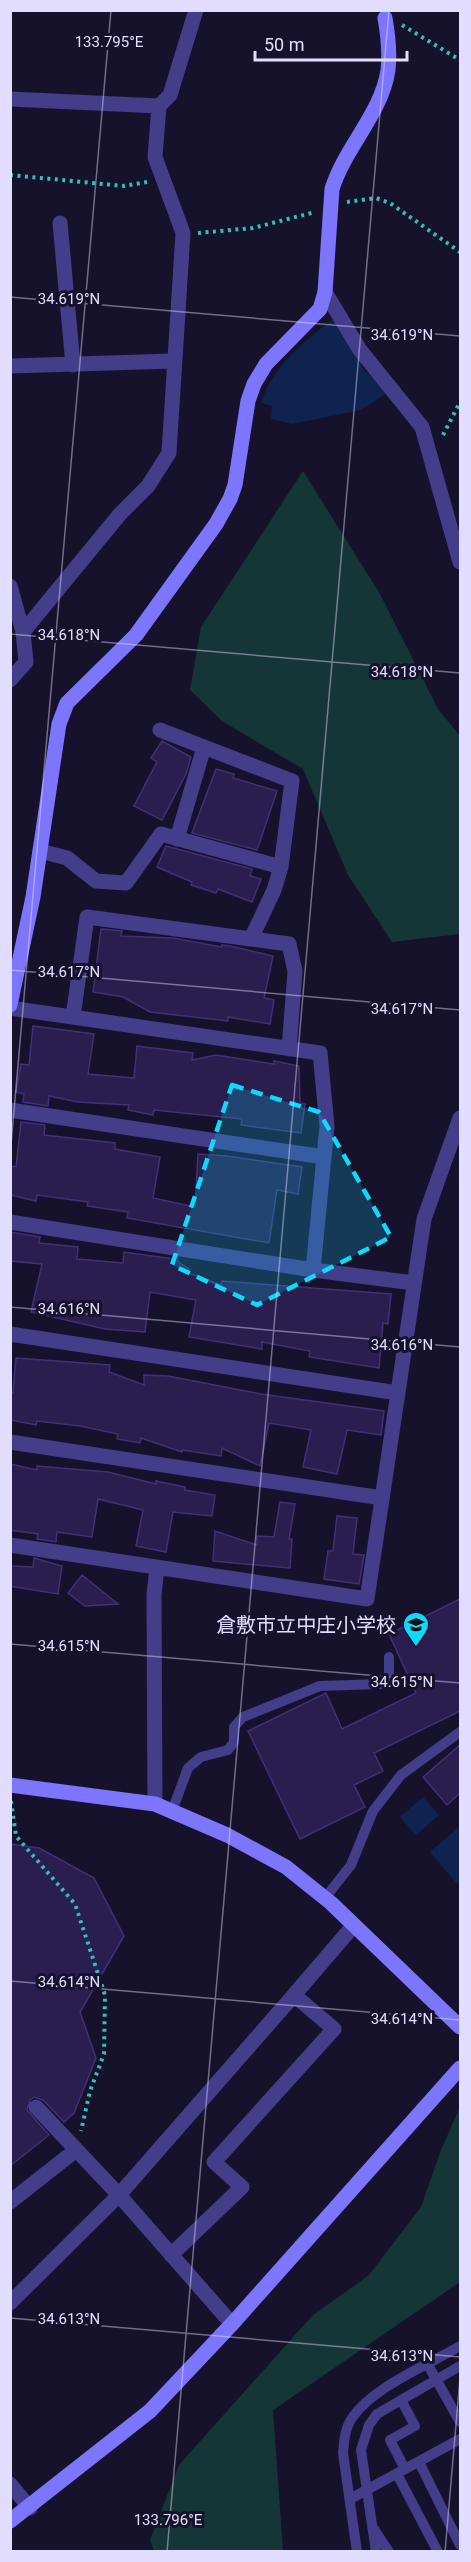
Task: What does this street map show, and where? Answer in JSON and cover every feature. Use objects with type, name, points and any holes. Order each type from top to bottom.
[{"type":"street","points":[[23,632],[120,514],[148,486],[170,453],[183,233],[155,157],[159,106],[170,95],[196,10]]},
{"type":"street","points":[[313,1270],[327,1126],[320,1053],[10,1006],[14,967],[40,851],[59,724],[67,703],[136,635],[216,524],[235,485],[248,401],[254,384],[266,364],[320,309],[325,292],[332,189],[337,174],[382,93],[388,71],[389,46],[383,14]]},
{"type":"street","points":[[10,99],[159,106]]},
{"type":"street","points":[[60,223],[73,365]]},
{"type":"street","points":[[325,292],[360,350],[422,427],[460,562]]},
{"type":"street","points":[[10,366],[174,361]]},
{"type":"street","points":[[10,586],[23,632],[26,662],[10,680]]},
{"type":"street","points":[[160,730],[292,782],[280,867],[273,890],[251,939]]},
{"type":"street","points":[[177,839],[204,747]]},
{"type":"street","points":[[40,851],[67,858],[96,880],[126,883],[161,834],[280,867]]},
{"type":"street","points":[[73,1017],[87,916],[289,944],[295,971],[289,1049]]},
{"type":"street","points":[[10,1110],[324,1157]]},
{"type":"street","points":[[10,1545],[367,1599],[424,1220],[460,1118]]},
{"type":"street","points":[[10,1222],[313,1270],[414,1283]]},
{"type":"street","points":[[10,1334],[398,1393]]},
{"type":"street","points":[[10,1442],[382,1498]]},
{"type":"street","points":[[155,1804],[154,1595],[157,1568]]},
{"type":"street","points":[[10,1785],[155,1804],[227,1835],[286,1867],[325,1898],[460,2028]]},
{"type":"street","points":[[10,2303],[119,2195],[354,1925]]},
{"type":"street","points":[[171,2255],[242,2187],[214,2162],[334,2029],[294,1995]]},
{"type":"street","points":[[10,2521],[30,2508],[150,2411],[232,2325],[460,2068]]},
{"type":"street","points":[[36,2107],[119,2195],[232,2325]]},
{"type":"street","points":[[10,2202],[76,2150]]},
{"type":"street","points":[[10,2484],[30,2508]]},
{"type":"lane","points":[[172,1811],[188,1768],[201,1757],[228,1750],[234,1742],[234,1727],[243,1717],[320,1686],[381,1684],[389,1676],[389,1657]]},
{"type":"lane","points":[[325,1898],[351,1865],[373,1811],[401,1775],[460,1732]]},
{"type":"lane","points":[[357,2552],[343,2453],[344,2438],[351,2419],[374,2396],[460,2346]]},
{"type":"lane","points":[[428,2365],[460,2422]]},
{"type":"lane","points":[[376,2552],[361,2450],[362,2440],[377,2414],[460,2366]]},
{"type":"lane","points":[[401,2400],[414,2426],[390,2440],[401,2472],[438,2552]]},
{"type":"lane","points":[[350,2499],[460,2439]]},
{"type":"lane","points":[[419,2462],[460,2544]]},
{"type":"lane","points":[[372,2526],[389,2552]]},
{"type":"path","points":[[383,14],[410,28],[460,60]]},
{"type":"path","points":[[10,175],[124,186],[163,178]]},
{"type":"path","points":[[440,442],[460,402]]},
{"type":"path","points":[[10,1799],[16,1836],[75,1904],[105,1995],[104,2054],[90,2091],[76,2150]]},
{"type":"highlighted area","points":[[232,1085],[319,1112],[391,1237],[257,1305],[172,1265]]},
{"type":"green space","points":[[303,471],[380,594],[438,709],[460,736],[460,934],[392,942],[348,875],[303,769],[222,721],[190,690],[201,627]]},
{"type":"green space","points":[[460,2107],[460,2282],[273,2410],[283,2551],[154,2551],[150,2540],[179,2465],[312,2316],[369,2275],[421,2207],[441,2150]]},
{"type":"water","points":[[336,317],[362,367],[387,393],[361,410],[292,424],[271,419],[272,406],[261,403],[273,377],[291,355]]},
{"type":"water","points":[[423,1797],[439,1815],[416,1835],[400,1817]]},
{"type":"water","points":[[460,1826],[460,1882],[457,1884],[430,1852]]},
{"type":"building","points":[[162,741],[191,757],[186,774],[162,820],[134,806],[157,762],[151,758]]},
{"type":"building","points":[[216,769],[234,774],[233,778],[277,791],[257,850],[192,833]]},
{"type":"building","points":[[166,846],[252,869],[250,876],[261,879],[252,902],[218,889],[216,893],[191,885],[192,882],[157,867]]},
{"type":"building","points":[[101,929],[122,931],[121,936],[173,938],[221,947],[222,945],[230,946],[273,956],[264,998],[274,1000],[270,1024],[228,1017],[228,1021],[150,1012],[123,997],[93,992]]},
{"type":"building","points":[[33,1026],[94,1034],[88,1074],[134,1078],[137,1046],[193,1053],[192,1060],[216,1055],[299,1066],[300,1103],[305,1104],[301,1133],[241,1125],[242,1119],[154,1110],[153,1115],[128,1110],[129,1105],[78,1102],[49,1096],[48,1106],[23,1102],[24,1094],[16,1092],[21,1064],[29,1065]]},
{"type":"building","points":[[21,1122],[45,1125],[44,1135],[115,1143],[115,1149],[160,1157],[153,1198],[195,1207],[198,1154],[302,1167],[298,1194],[277,1190],[269,1243],[127,1218],[128,1212],[87,1206],[88,1202],[37,1195],[36,1201],[10,1195],[10,1166],[16,1167]]},
{"type":"building","points":[[10,1232],[40,1237],[39,1243],[78,1247],[77,1259],[123,1263],[124,1252],[174,1259],[189,1269],[188,1273],[221,1285],[222,1281],[391,1294],[388,1324],[383,1323],[379,1368],[309,1357],[310,1351],[262,1342],[262,1349],[189,1337],[196,1300],[150,1292],[145,1332],[105,1329],[31,1312],[42,1264],[10,1261]]},
{"type":"building","points":[[16,1358],[110,1365],[109,1372],[144,1385],[144,1375],[168,1376],[261,1394],[384,1411],[381,1435],[347,1430],[337,1474],[303,1467],[311,1430],[269,1423],[260,1466],[222,1448],[221,1456],[182,1450],[182,1452],[141,1438],[140,1443],[117,1439],[118,1434],[80,1426],[37,1421],[36,1425],[10,1420],[10,1392],[13,1393]]},
{"type":"building","points":[[10,1464],[37,1470],[37,1466],[108,1472],[156,1484],[156,1481],[185,1487],[185,1490],[215,1495],[212,1516],[173,1512],[166,1552],[136,1546],[143,1510],[98,1499],[92,1537],[57,1532],[56,1542],[37,1539],[38,1534],[10,1530]]},
{"type":"building","points":[[280,1502],[295,1504],[289,1539],[292,1539],[290,1568],[213,1561],[215,1531],[257,1545],[257,1536],[274,1537]]},
{"type":"building","points":[[337,1516],[357,1518],[353,1554],[364,1555],[359,1584],[324,1579],[328,1551],[333,1551]]},
{"type":"building","points":[[34,1558],[62,1566],[58,1594],[10,1586],[10,1566],[33,1567]]},
{"type":"building","points":[[82,1575],[118,1604],[85,1606],[68,1593]]},
{"type":"building","points":[[460,1599],[460,1711],[374,1753],[383,1771],[354,1785],[365,1807],[300,1839],[248,1731],[326,1693],[342,1729],[416,1693],[389,1634]]},
{"type":"building","points":[[460,1745],[460,1793],[447,1805],[423,1777]]},
{"type":"building","points":[[10,1844],[39,1848],[94,1878],[124,1936],[80,2012],[96,2058],[74,2113],[64,2122],[43,2100],[34,2097],[30,2100],[27,2110],[49,2135],[10,2166]]},
{"type":"place","name":"倉敷市立中庄小学校","points":[[416,1648]]}]
